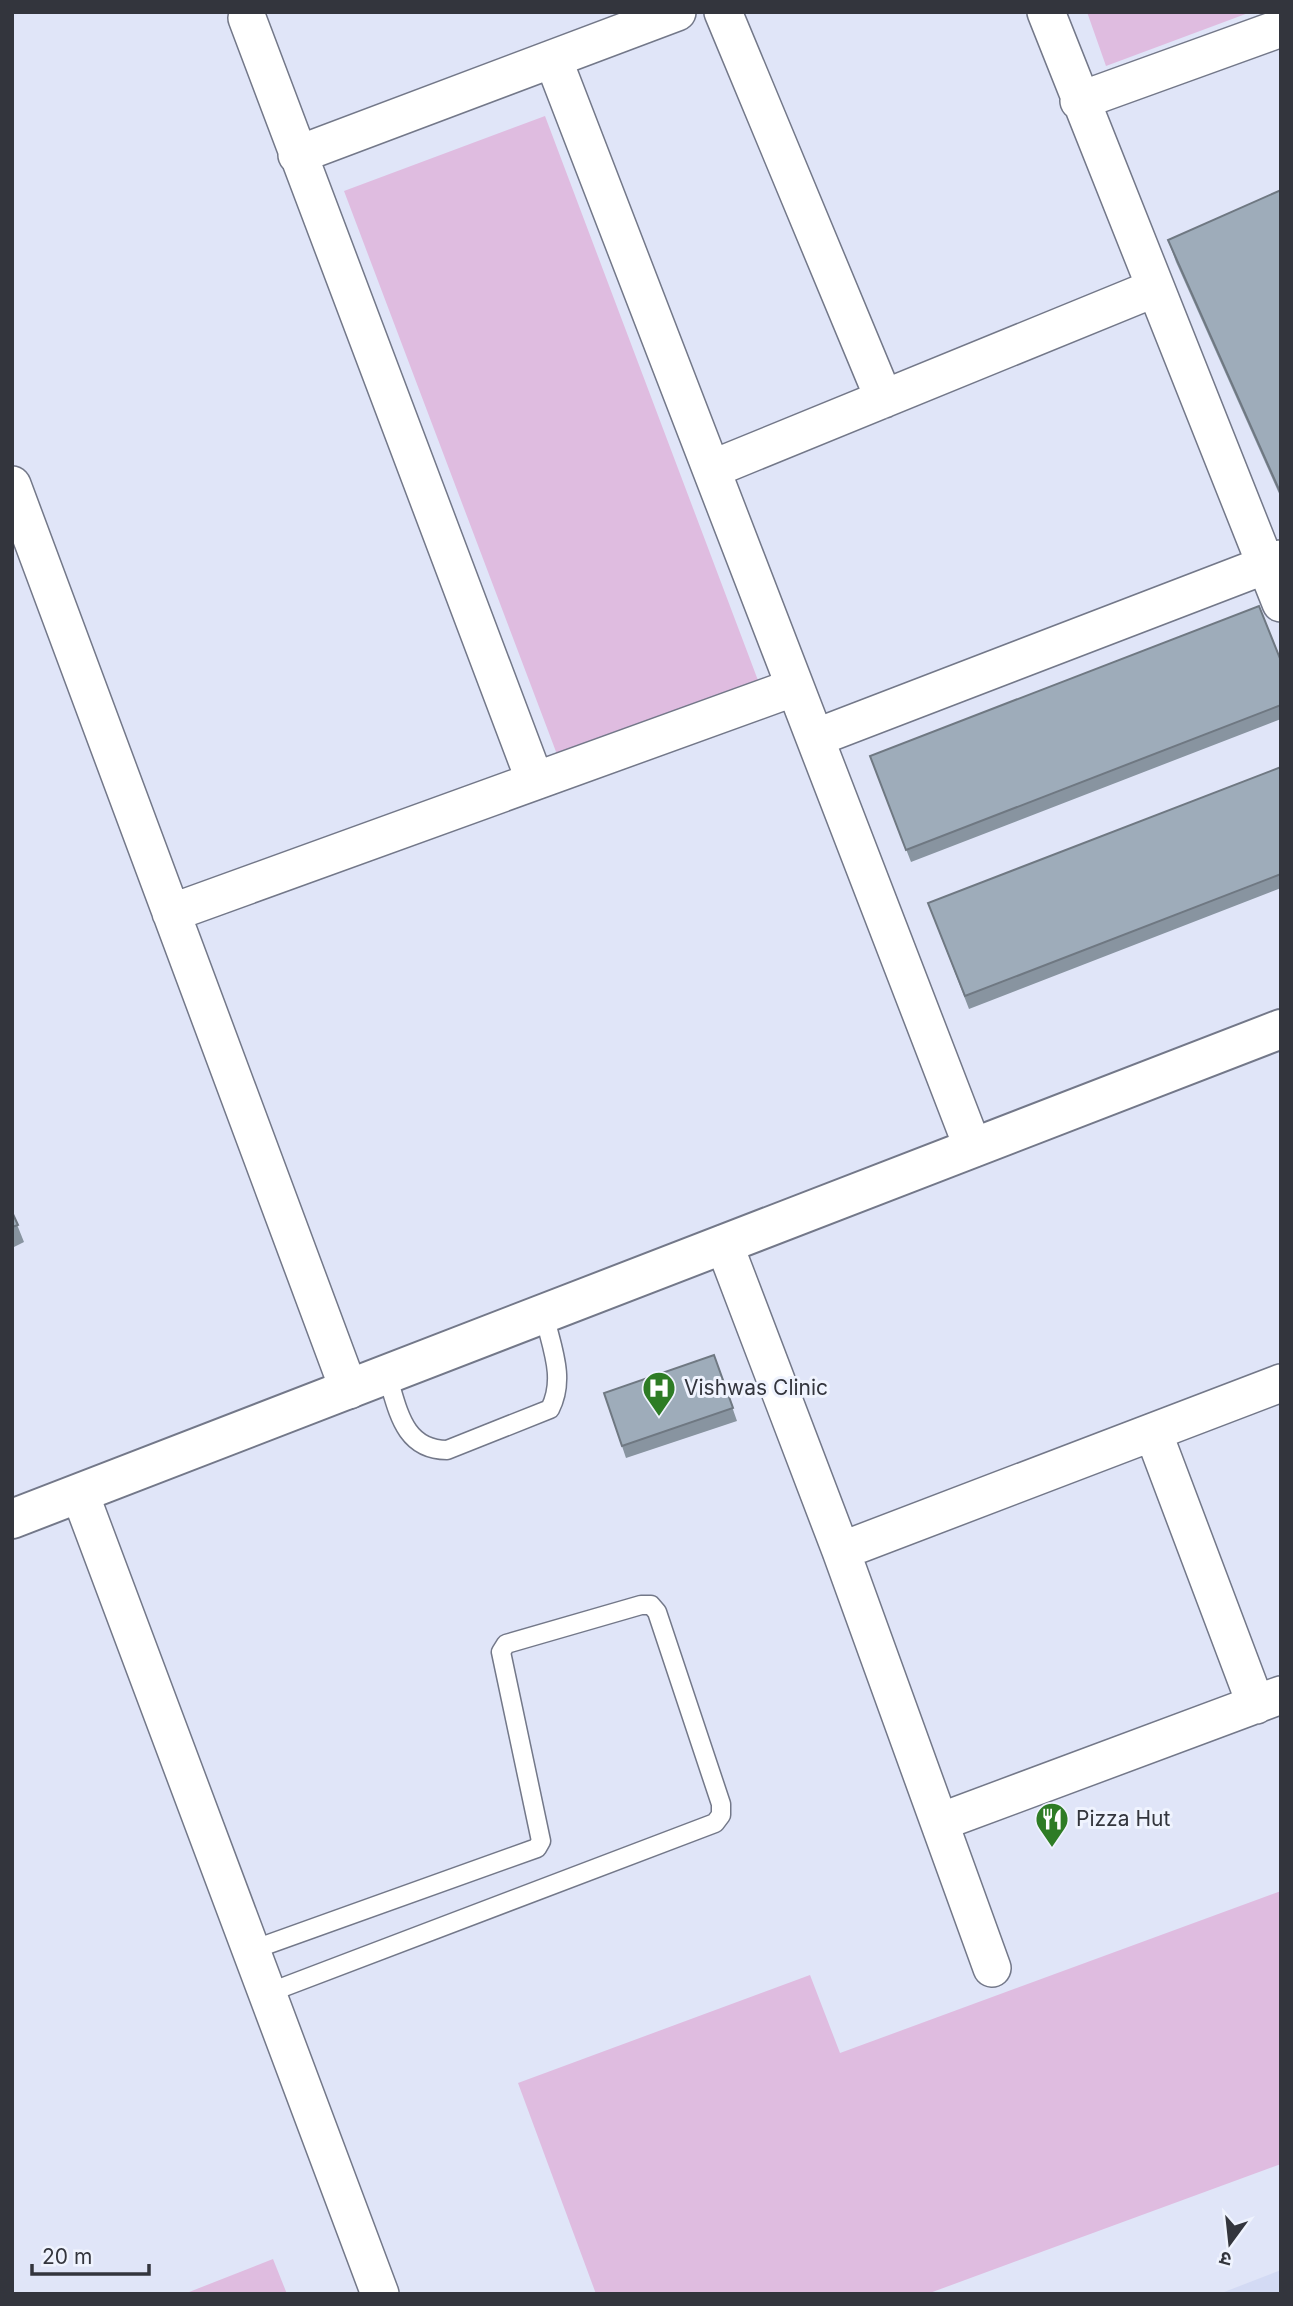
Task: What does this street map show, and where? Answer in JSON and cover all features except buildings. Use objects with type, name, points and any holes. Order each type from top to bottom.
[{"type":"street","points":[[297,155],[677,12]]},
{"type":"street","points":[[723,12],[884,399]]},
{"type":"street","points":[[1046,12],[1155,288],[1273,562],[1281,603]]},
{"type":"street","points":[[247,18],[535,781]]},
{"type":"street","points":[[1079,101],[1281,28]]},
{"type":"street","points":[[553,59],[973,1148]]},
{"type":"street","points":[[712,469],[1155,288]]},
{"type":"street","points":[[12,485],[349,1390]]},
{"type":"street","points":[[815,738],[1273,562]]},
{"type":"street","points":[[171,913],[795,687]]},
{"type":"street","points":[[12,1519],[1281,1029]]},
{"type":"street","points":[[724,1244],[841,1551],[992,1968]]},
{"type":"street","points":[[841,1551],[1281,1383]]},
{"type":"street","points":[[940,1822],[1268,1700],[1153,1432]]},
{"type":"street","points":[[80,1494],[380,2294]]},
{"type":"lane","points":[[387,1375],[403,1426],[414,1440],[434,1450],[447,1450],[550,1409],[558,1393],[558,1378],[544,1314]]},
{"type":"lane","points":[[252,1950],[537,1848],[541,1841],[501,1652],[506,1644],[641,1605],[651,1605],[657,1612],[721,1804],[721,1815],[715,1823],[268,1993]]},
{"type":"shaded area","points":[[1087,12],[1251,12],[1106,66]]},
{"type":"shaded area","points":[[545,116],[759,683],[558,757],[344,191]]},
{"type":"shaded area","points":[[1281,1891],[1281,2164],[927,2294],[596,2294],[518,2083],[810,1975],[840,2053]]},
{"type":"shaded area","points":[[273,2259],[287,2294],[184,2294]]},
{"type":"shaded area","points":[[1281,2270],[1281,2294],[1219,2294]]},
{"type":"place","name":"Vishwas Clinic","points":[[659,1418]]},
{"type":"place","name":"Pizza Hut","points":[[1052,1849]]}]
